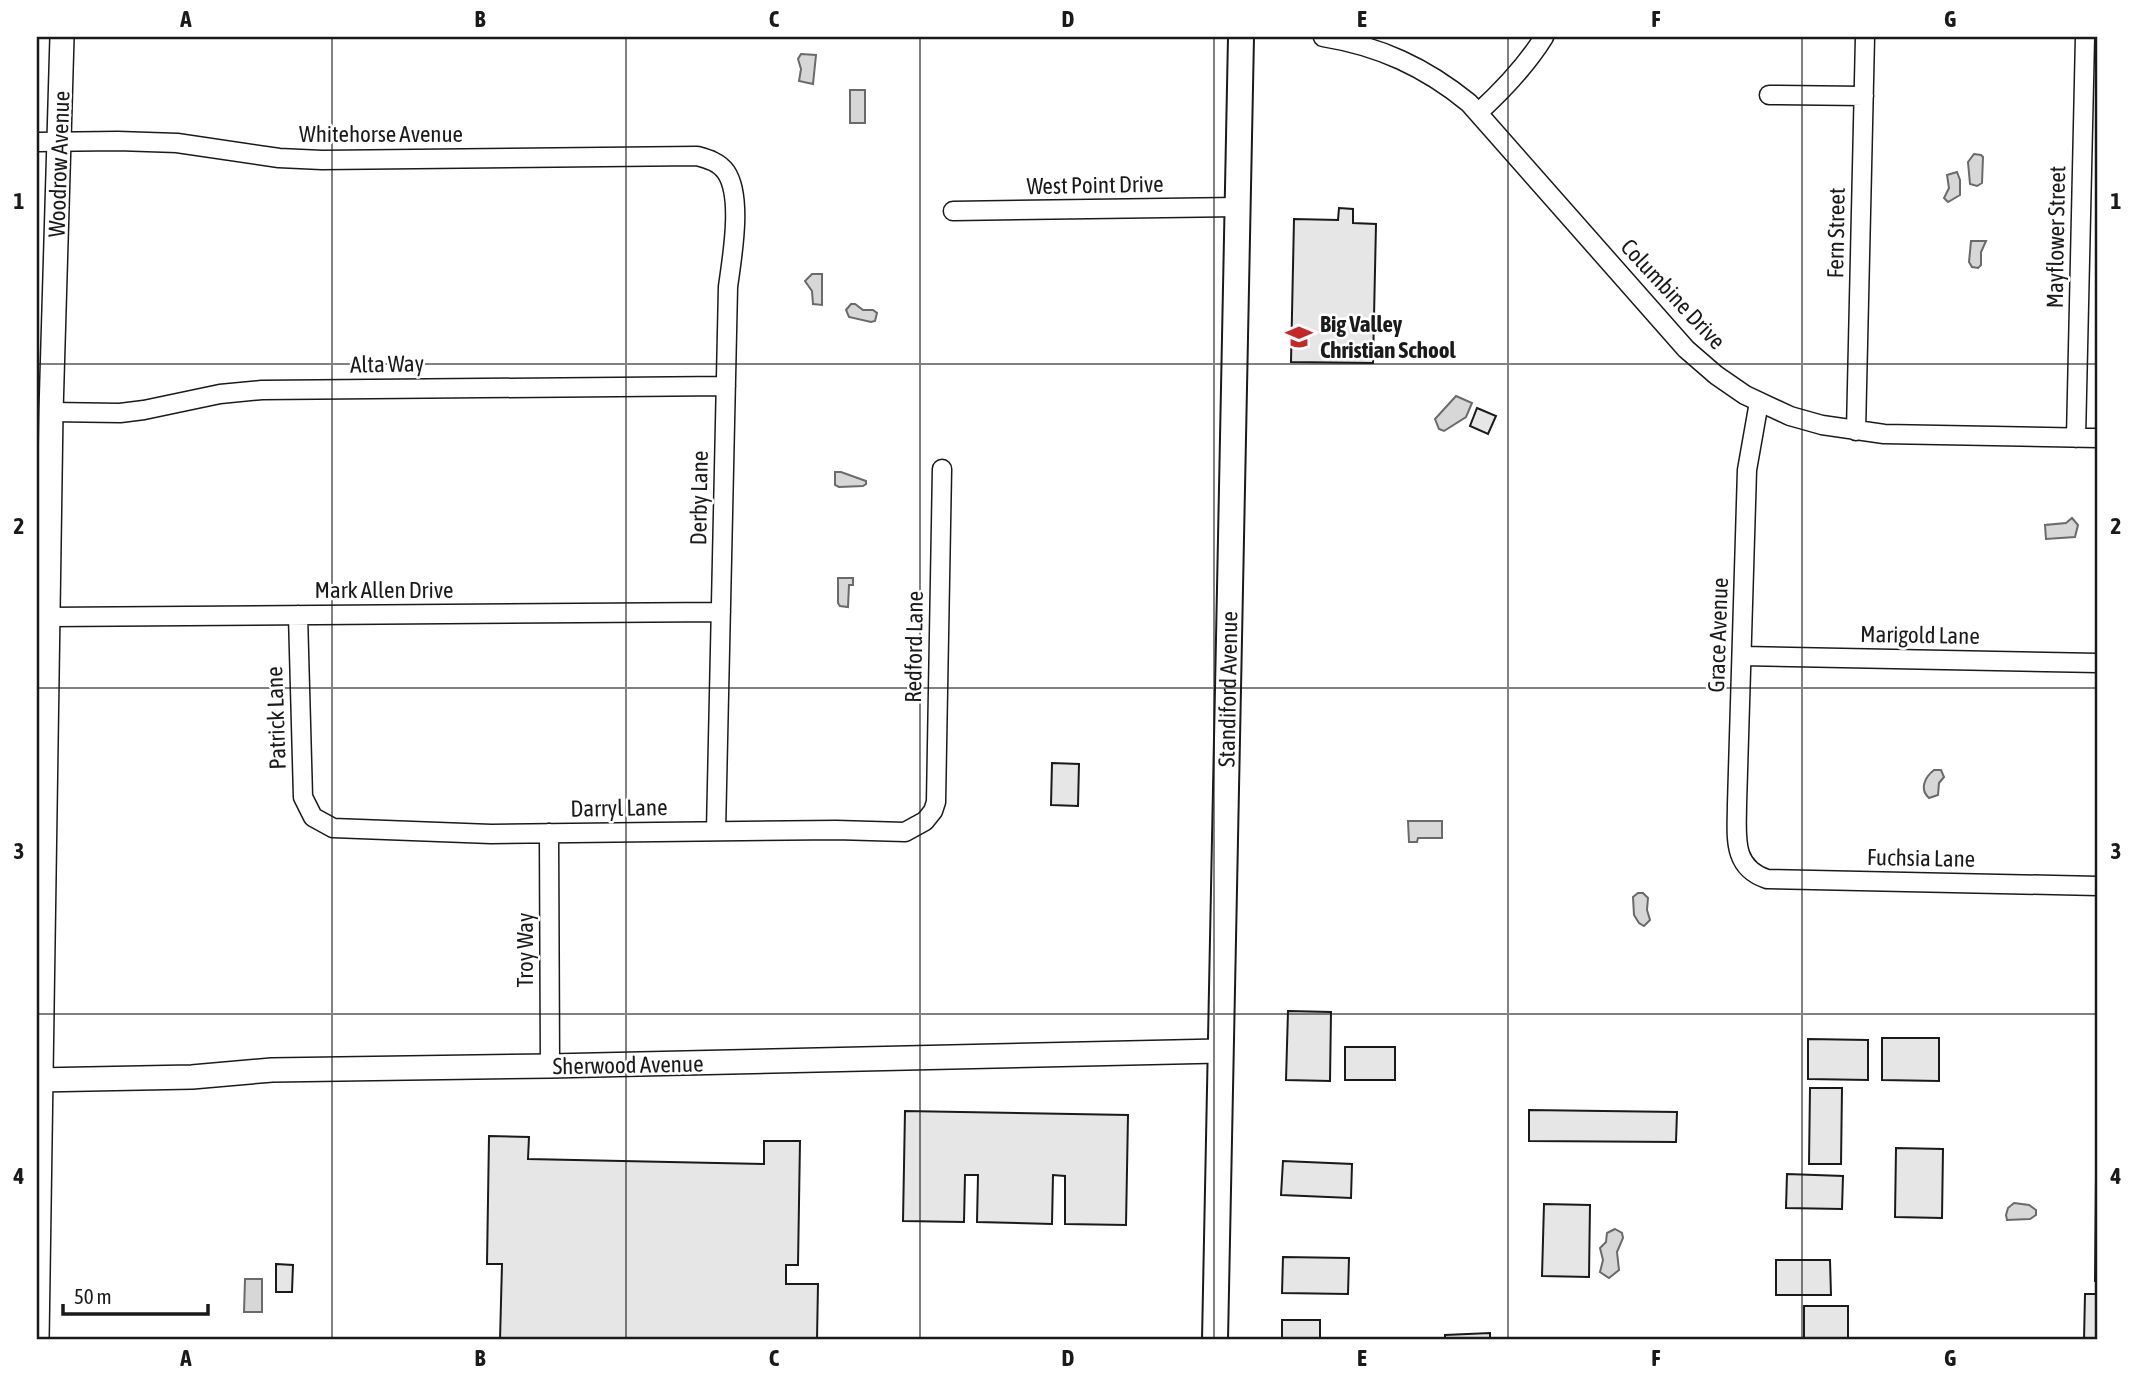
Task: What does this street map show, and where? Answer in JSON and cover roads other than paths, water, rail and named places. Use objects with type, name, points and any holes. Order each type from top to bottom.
[{"type":"main road","name":"Standiford Avenue","points":[[1215,1340],[1241,37]]},
{"type":"street","name":"Woodrow Avenue","points":[[37,1340],[51,412],[62,37]]},
{"type":"street","name":"Columbine Drive","points":[[1323,37],[1375,48],[1417,66],[1444,83],[1479,112],[1686,349],[1716,375],[1759,402],[1790,416],[1856,431],[2098,438]]},
{"type":"street","points":[[1479,112],[1506,88],[1544,37]]},
{"type":"street","name":"Fern Street","points":[[1856,431],[1865,37]]},
{"type":"street","name":"Mayflower Street","points":[[2076,438],[2085,37]]},
{"type":"street","points":[[1769,95],[1864,96]]},
{"type":"street","name":"Whitehorse Avenue","points":[[37,142],[177,143],[279,158],[321,160],[697,156],[712,160],[722,168]]},
{"type":"street","name":"Derby Lane","points":[[716,831],[728,287],[734,198],[732,184],[722,168]]},
{"type":"street","name":"West Point Drive","points":[[953,211],[1238,207]]},
{"type":"street","name":"Alta Way","points":[[51,412],[121,413],[220,394],[262,390],[726,386]]},
{"type":"street","name":"Grace Avenue","points":[[1746,868],[1736,848],[1747,470],[1759,402]]},
{"type":"street","name":"Redford Lane","points":[[925,821],[936,802],[942,469]]},
{"type":"street","name":"Mark Allen Drive","points":[[48,617],[721,612]]},
{"type":"street","name":"Patrick Lane","points":[[298,615],[303,797],[313,817]]},
{"type":"street","name":"Marigold Lane","points":[[1742,656],[2098,663]]},
{"type":"street","name":"Darryl Lane","points":[[313,817],[333,828],[491,834],[905,832],[925,821]]},
{"type":"street","name":"Troy Way","points":[[549,833],[551,1066]]},
{"type":"street","name":"Fuchsia Lane","points":[[1746,868],[1767,879],[2098,886]]},
{"type":"street","name":"Sherwood Avenue","points":[[39,1080],[192,1077],[272,1070],[1219,1052]]},
{"type":"place","name":"Big Valley Christian School","points":[[1299,337]]}]
